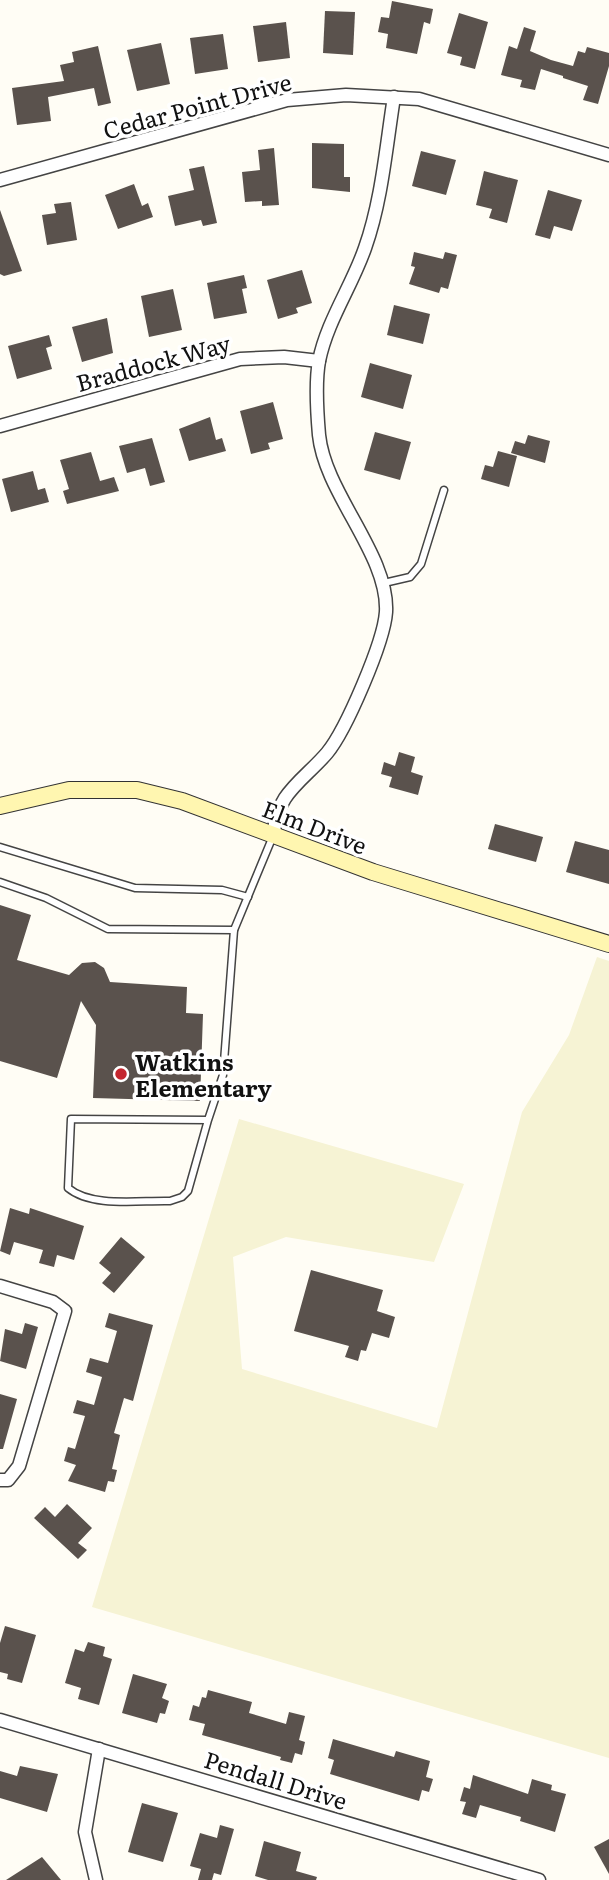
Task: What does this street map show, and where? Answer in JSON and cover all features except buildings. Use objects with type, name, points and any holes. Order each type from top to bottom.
[{"type":"street","name":"Cedar Point Drive","points":[[0,180],[286,100],[346,95],[419,99],[609,155]]},
{"type":"street","points":[[274,834],[274,817],[285,795],[327,753],[366,675],[386,614],[384,583],[327,468],[319,437],[320,361],[365,248],[377,205],[394,97]]},
{"type":"street","name":"Braddock Way","points":[[0,426],[240,359],[320,361]]},
{"type":"street","name":"Elm Drive","points":[[0,806],[69,790],[136,790],[182,801],[373,872],[609,944]]},
{"type":"street","points":[[0,1286],[53,1303],[65,1311],[19,1466],[4,1480]]},
{"type":"street","name":"Pendall Drive","points":[[0,1720],[539,1880]]},
{"type":"street","points":[[96,1880],[85,1832],[99,1749]]},
{"type":"lane","points":[[384,583],[410,577],[421,564],[444,491]]},
{"type":"lane","points":[[208,1120],[71,1119],[68,1188],[77,1196],[93,1199],[170,1201],[182,1198],[188,1191],[223,1075],[234,930],[274,834]]},
{"type":"lane","points":[[0,847],[135,888],[222,890],[248,897]]},
{"type":"lane","points":[[0,882],[46,898],[108,929],[234,930]]},
{"type":"shaded area","points":[[597,957],[609,961],[609,1758],[92,1607],[239,1119],[464,1184],[434,1262],[286,1237],[233,1257],[242,1369],[437,1428],[522,1112],[569,1035]]},
{"type":"place","name":"Watkins Elementary","points":[[121,1074]]}]
